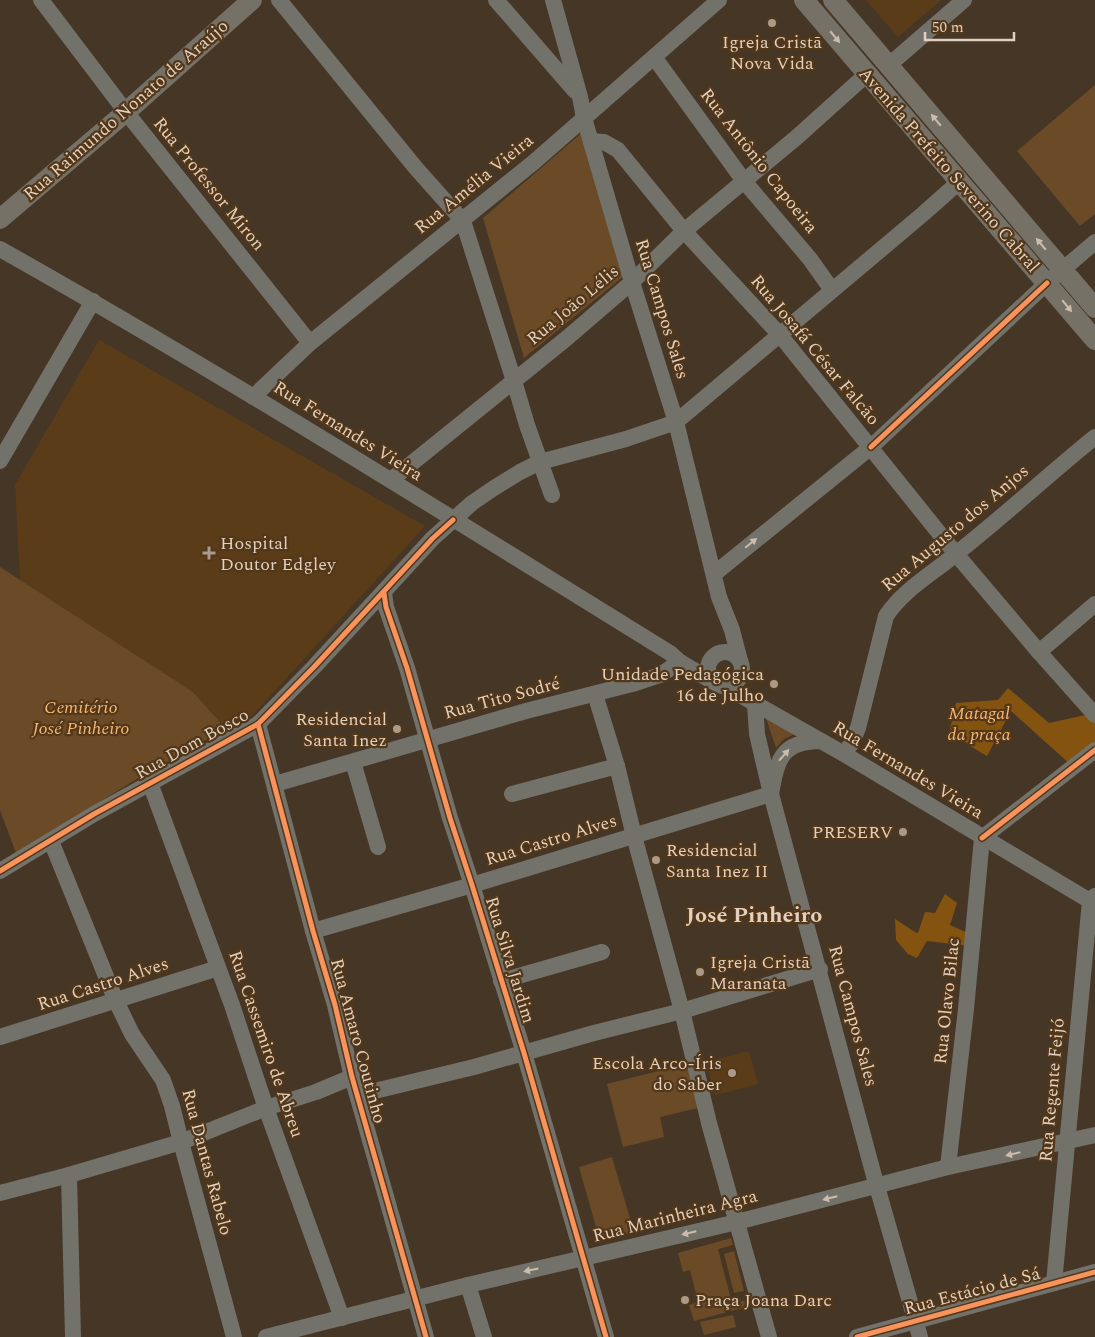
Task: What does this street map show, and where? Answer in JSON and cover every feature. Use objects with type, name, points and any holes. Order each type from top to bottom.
[{"type":"main road","name":"Rua Raimundo Nonato de Araújo","points":[[0,219],[126,112],[252,0]]},
{"type":"main road","name":"Avenida Prefeito Severino Cabral","points":[[804,0],[1095,340]]},
{"type":"main road","name":"Avenida Prefeito Severino Cabral","points":[[833,0],[1095,308]]},
{"type":"street","name":"Rua Professor Miron","points":[[42,0],[126,112],[310,343]]},
{"type":"street","points":[[280,0],[414,167],[463,221],[527,425],[552,495]]},
{"type":"street","points":[[496,0],[580,97]]},
{"type":"street","name":"Rua Campos Sales","points":[[553,0],[584,118],[632,282],[676,422],[719,597],[732,630],[754,703],[757,734],[771,794],[820,969],[877,1186],[920,1337]]},
{"type":"street","name":"Rua Amélia Vieira","points":[[253,397],[310,343],[534,162],[719,0]]},
{"type":"street","points":[[889,65],[964,0]]},
{"type":"street","name":"Rua Antônio Capoeira","points":[[654,58],[744,181],[810,259],[832,290]]},
{"type":"street","name":"Rua João Lélis","points":[[390,480],[567,338],[632,282],[684,231],[797,137],[867,74]]},
{"type":"street","name":"Rua Josafá César Falcão","points":[[591,141],[604,142],[618,150],[684,231],[780,335],[956,554],[1095,715]]},
{"type":"street","points":[[676,422],[924,214],[959,182]]},
{"type":"street","points":[[714,574],[871,447],[1047,283],[1095,242]]},
{"type":"street","name":"Rua Fernandes Vieira","points":[[0,250],[93,301],[253,397],[675,658],[844,754],[982,838],[1093,900]]},
{"type":"street","points":[[0,461],[93,301]]},
{"type":"street","name":"Rua Dom Bosco","points":[[0,871],[94,814],[258,724],[384,593],[433,538],[472,503],[494,488],[540,462],[626,439],[676,422]]},
{"type":"street","name":"Rua Augusto dos Anjos","points":[[844,754],[858,728],[886,616],[895,603],[1095,437]]},
{"type":"street","name":"Rua Silva Jardim","points":[[384,593],[386,607],[407,668],[426,739],[524,1053],[606,1337]]},
{"type":"street","points":[[1039,652],[1095,604]]},
{"type":"street","points":[[718,655],[731,653],[741,664],[740,678],[736,683],[719,684],[709,676],[708,667],[718,655],[732,630]]},
{"type":"street","name":"Rua Fernandes Vieira","points":[[675,658],[718,655]]},
{"type":"street","name":"Rua Tito Sodré","points":[[274,784],[526,711],[653,678],[675,658]]},
{"type":"street","points":[[595,694],[617,766],[634,836],[682,1011],[709,1123],[769,1337]]},
{"type":"street","name":"Rua Amaro Coutinho","points":[[258,724],[313,931],[335,1005],[352,1077],[426,1337]]},
{"type":"street","points":[[771,794],[777,765],[781,756],[800,742],[821,741]]},
{"type":"street","points":[[982,838],[1095,750]]},
{"type":"street","points":[[353,762],[378,847]]},
{"type":"street","points":[[512,794],[617,766]]},
{"type":"street","name":"Rua Cassemiro de Abreu","points":[[150,783],[218,968],[266,1108],[342,1318]]},
{"type":"street","name":"Rua Castro Alves","points":[[313,931],[771,794]]},
{"type":"street","name":"Rua Olavo Bilac","points":[[948,1168],[967,1000],[982,838]]},
{"type":"street","name":"Rua Dantas Rabelo","points":[[51,841],[116,1001],[132,1034],[163,1080],[172,1106],[180,1142],[234,1337]]},
{"type":"street","name":"Rua Regente Feijó","points":[[1054,1283],[1093,900]]},
{"type":"street","points":[[501,981],[602,952]]},
{"type":"street","name":"Rua Castro Alves","points":[[0,1037],[218,968]]},
{"type":"street","points":[[358,1095],[524,1053],[594,1032],[682,1011],[820,969]]},
{"type":"street","points":[[0,1193],[180,1142],[352,1077]]},
{"type":"street","name":"Rua Marinheira Agra","points":[[266,1337],[468,1285],[737,1222],[948,1168],[1095,1135]]},
{"type":"street","points":[[69,1175],[72,1337]]},
{"type":"street","name":"Rua Estácio de Sá","points":[[857,1337],[1095,1272]]},
{"type":"street","points":[[468,1285],[484,1337]]},
{"type":"shaded area","points":[[866,0],[941,0],[898,37]]},
{"type":"shaded area","name":"Hospital Doutor Edgley","points":[[99,340],[425,526],[252,716],[226,729],[193,692],[20,580],[15,485]]},
{"type":"shaded area","name":"Escola Arco-Íris do Saber","points":[[749,1051],[758,1084],[715,1095],[706,1062]]},
{"type":"green space","points":[[1095,85],[1095,214],[1080,226],[1017,151]]},
{"type":"green space","points":[[584,131],[625,275],[524,358],[483,218]]},
{"type":"green space","name":"Cemitério José Pinheiro","points":[[0,567],[193,692],[226,729],[140,777],[16,853],[0,810]]},
{"type":"green space","name":"Matagal da praça","points":[[1008,688],[1049,723],[1090,714],[1095,719],[1095,746],[1071,765],[1011,711],[987,756],[970,746],[950,729],[956,703],[998,700]]},
{"type":"green space","points":[[766,718],[795,734],[784,739],[776,748]]},
{"type":"green space","points":[[945,894],[957,903],[950,925],[970,934],[969,946],[927,941],[917,958],[908,954],[896,940],[895,919],[918,933],[925,912],[935,913]]},
{"type":"green space","points":[[687,1064],[698,1108],[660,1117],[664,1137],[623,1147],[607,1084]]},
{"type":"green space","points":[[612,1157],[634,1232],[600,1241],[579,1167]]},
{"type":"green space","points":[[731,1238],[733,1245],[718,1249],[732,1303],[748,1300],[749,1306],[694,1321],[689,1305],[698,1302],[690,1270],[683,1272],[678,1253]]},
{"type":"green space","points":[[734,1251],[744,1291],[734,1293],[724,1254]]},
{"type":"green space","points":[[733,1315],[736,1327],[704,1335],[700,1322]]},
{"type":"cycle path","points":[[871,447],[1047,283]]},
{"type":"cycle path","points":[[0,871],[94,814],[258,724],[314,667],[433,538],[453,520]]},
{"type":"cycle path","points":[[384,593],[386,607],[407,668],[450,818],[524,1053],[606,1337]]},
{"type":"cycle path","points":[[258,724],[313,931],[335,1005],[352,1077],[426,1337]]},
{"type":"cycle path","points":[[982,838],[1095,750]]},
{"type":"cycle path","points":[[857,1337],[1095,1272]]},
{"type":"place","name":"Igreja Cristã Nova Vida","points":[[772,23]]},
{"type":"place","name":"Hospital Doutor Edgley","points":[[209,553]]},
{"type":"place","name":"Unidade Pedagógica 16 de Julho","points":[[774,684]]},
{"type":"place","name":"Residencial Santa Inez","points":[[397,729]]},
{"type":"place","name":"PRESERV","points":[[903,832]]},
{"type":"place","name":"Residencial Santa Inez II","points":[[656,860]]},
{"type":"place","name":"Igreja Cristã Maranata","points":[[700,972]]},
{"type":"place","name":"Escola Arco-Íris do Saber","points":[[732,1073]]},
{"type":"place","name":"Praça Joana Darc","points":[[685,1300]]},
{"type":"district","name":"José Pinheiro","points":[[754,915]]}]
